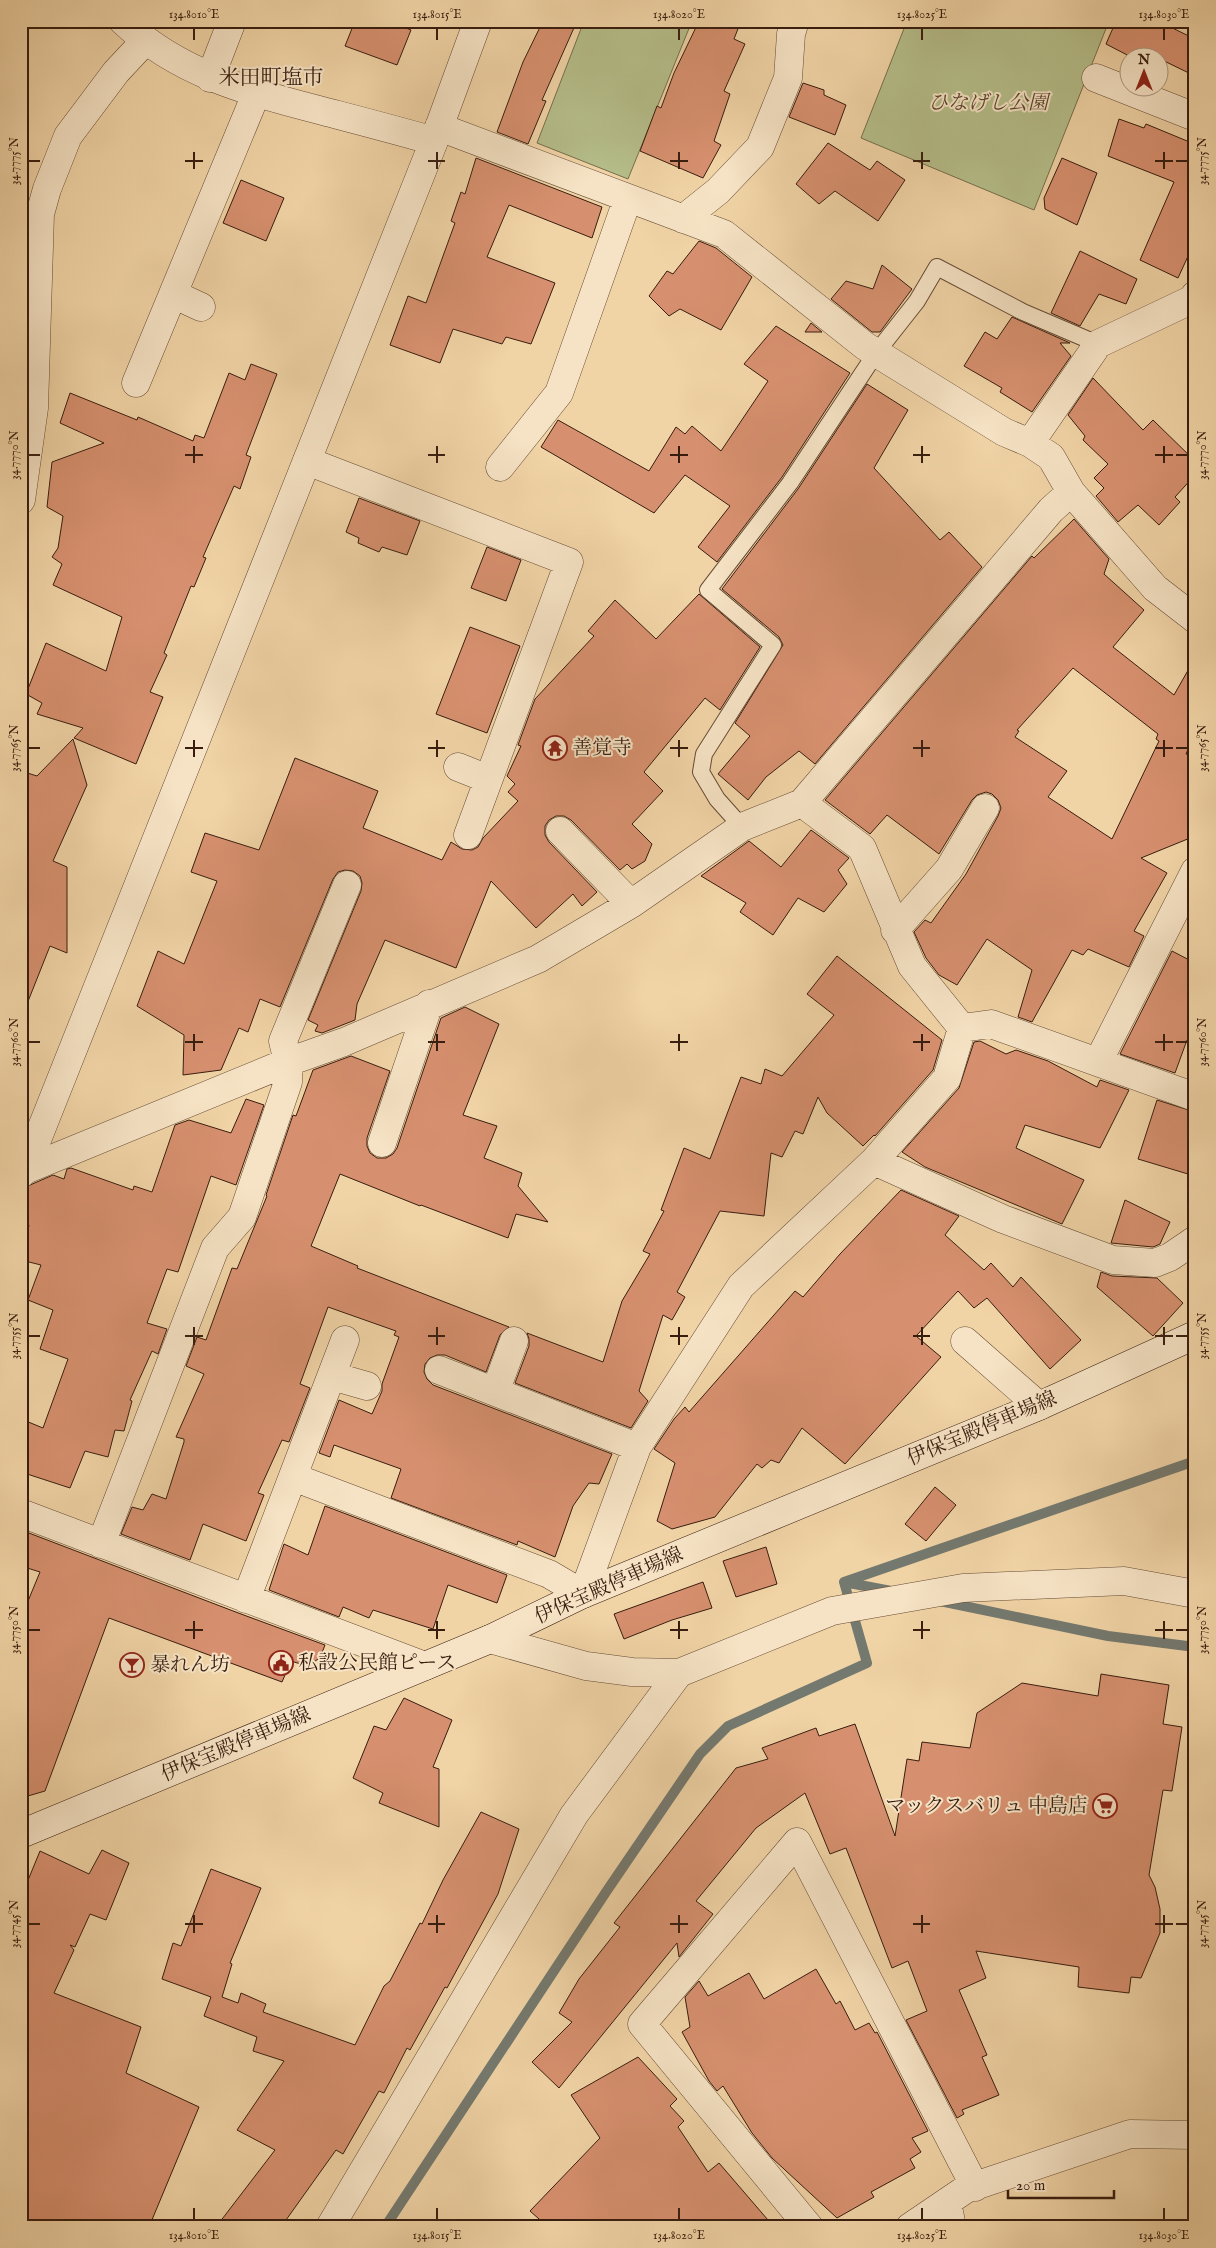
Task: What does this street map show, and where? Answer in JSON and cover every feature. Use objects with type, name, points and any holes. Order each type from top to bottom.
[{"type":"street","points":[[123,21],[145,41],[210,78],[256,94],[436,134],[628,198],[724,234],[876,354],[1004,432],[1030,443],[1050,457],[1071,492],[1155,588],[1195,619]]},
{"type":"street","points":[[210,78],[232,21]]},
{"type":"street","points":[[23,1172],[307,461],[436,134],[478,21]]},
{"type":"street","points":[[683,219],[718,191],[760,147],[788,78],[791,34],[796,21]]},
{"type":"street","points":[[21,500],[34,408],[40,214],[47,189],[68,136],[116,72],[145,41]]},
{"type":"street","points":[[1096,78],[1195,117]]},
{"type":"street","points":[[136,384],[256,94]]},
{"type":"street","points":[[500,468],[559,393],[628,198]]},
{"type":"street","points":[[173,294],[201,307]]},
{"type":"street","points":[[1030,443],[1098,344],[1193,299],[1195,295]]},
{"type":"street","points":[[307,461],[570,562],[468,835]]},
{"type":"street","points":[[23,1172],[288,1062],[344,1042],[429,1004],[538,959],[631,904],[742,827],[802,803],[1052,510],[1071,492]]},
{"type":"street","points":[[458,767],[488,779]]},
{"type":"street","points":[[802,803],[862,848],[895,930],[912,966],[962,1028]]},
{"type":"street","points":[[895,930],[949,869],[985,808]]},
{"type":"street","points":[[560,831],[631,904]]},
{"type":"street","points":[[1098,1062],[1195,871]]},
{"type":"street","points":[[100,1544],[216,1248],[242,1217],[288,1082],[288,1062],[283,1040],[347,885]]},
{"type":"street","points":[[382,1143],[429,1004]]},
{"type":"street","points":[[962,1028],[991,1024],[1195,1098]]},
{"type":"street","points":[[292,1477],[549,1574],[582,1594],[637,1447],[741,1286],[874,1161],[947,1078],[962,1028]]},
{"type":"street","points":[[874,1161],[1003,1219],[1113,1260],[1155,1263],[1170,1257],[1195,1240]]},
{"type":"street","name":"伊保宝殿停車場線","points":[[21,1834],[490,1639],[582,1594],[1039,1406],[1195,1335]]},
{"type":"street","points":[[246,1599],[345,1340]]},
{"type":"street","points":[[495,1392],[514,1341]]},
{"type":"street","points":[[965,1341],[1039,1406]]},
{"type":"street","points":[[440,1370],[637,1447]]},
{"type":"street","points":[[332,1376],[367,1386]]},
{"type":"street","points":[[21,1513],[425,1666]]},
{"type":"street","points":[[490,1639],[586,1666],[632,1672],[679,1673],[832,1611],[963,1588],[1124,1581],[1195,1594]]},
{"type":"street","points":[[330,2227],[574,1814],[679,1673]]},
{"type":"street","points":[[809,2227],[642,2024],[797,1842],[975,2186]]},
{"type":"street","points":[[910,2227],[949,2214],[966,2190],[975,2186],[1130,2134],[1195,2135]]},
{"type":"lane","points":[[742,827],[717,799],[701,772],[704,754],[773,645],[708,590],[790,483],[876,354],[917,301],[937,267],[1023,312],[1098,344]]},
{"type":"green space","points":[[584,21],[692,21],[628,179],[537,143]]},
{"type":"green space","name":"ひなげし公園","points":[[907,21],[1109,21],[1034,210],[861,138]]},
{"type":"building","points":[[355,21],[388,21],[411,30],[397,65],[345,46]]},
{"type":"building","points":[[543,21],[577,21],[542,100],[546,101],[528,144],[497,132],[523,62]]},
{"type":"building","points":[[699,21],[741,21],[734,39],[745,44],[724,91],[730,94],[714,141],[721,145],[703,178],[640,151],[657,106],[661,108],[674,73]]},
{"type":"building","points":[[1116,21],[1158,21],[1195,39],[1195,76],[1168,63],[1168,48],[1118,48],[1118,50],[1106,44]]},
{"type":"building","points":[[803,83],[824,90],[824,95],[846,105],[835,135],[789,117]]},
{"type":"building","points":[[1119,119],[1144,128],[1146,124],[1192,143],[1195,136],[1195,241],[1178,278],[1140,260],[1174,182],[1108,156]]},
{"type":"building","points":[[828,143],[870,170],[877,161],[905,180],[878,221],[835,191],[819,204],[796,184]]},
{"type":"building","points":[[476,158],[602,207],[592,238],[509,205],[487,257],[555,283],[531,344],[506,337],[502,344],[453,329],[440,363],[390,345],[408,296],[426,303],[455,223],[451,221],[461,192],[465,194]]},
{"type":"building","points":[[1062,158],[1097,173],[1077,225],[1045,209],[1044,198]]},
{"type":"building","points":[[241,180],[284,198],[266,241],[223,223]]},
{"type":"building","points":[[699,241],[716,248],[752,277],[721,330],[680,309],[669,316],[649,296],[667,271],[673,274]]},
{"type":"building","points":[[1080,251],[1137,279],[1126,304],[1099,294],[1080,326],[1051,313]]},
{"type":"building","points":[[882,265],[912,289],[880,332],[872,332],[831,299],[846,281],[873,289]]},
{"type":"building","points":[[1012,317],[1070,343],[1060,343],[1071,356],[1032,412],[1000,392],[1002,388],[964,366],[985,332],[997,339]]},
{"type":"building","points":[[811,323],[822,332],[805,332]]},
{"type":"building","points":[[776,326],[850,373],[782,477],[717,562],[698,547],[730,506],[685,475],[654,513],[541,447],[558,420],[649,471],[676,427],[685,434],[692,426],[721,451],[768,381],[744,364]]},
{"type":"building","points":[[251,364],[277,374],[246,455],[251,457],[240,489],[234,486],[203,557],[206,558],[194,587],[191,586],[164,653],[167,655],[150,692],[163,697],[136,764],[74,738],[83,728],[37,714],[42,703],[26,694],[46,643],[106,671],[122,617],[53,585],[62,564],[52,557],[58,548],[63,516],[47,507],[52,462],[104,443],[60,423],[70,393],[137,420],[138,417],[193,441],[195,435],[204,438],[229,373],[245,380]]},
{"type":"building","points":[[1093,378],[1143,430],[1153,420],[1195,461],[1195,475],[1175,497],[1180,502],[1159,525],[1138,505],[1118,522],[1096,496],[1104,488],[1094,478],[1108,464],[1083,440],[1085,436],[1068,415]]},
{"type":"building","points":[[867,384],[908,410],[874,468],[940,540],[949,532],[982,567],[815,764],[799,751],[766,777],[748,800],[718,774],[750,736],[735,723],[783,645],[779,637],[722,589],[798,489]]},
{"type":"building","points":[[359,498],[420,521],[407,555],[382,547],[379,552],[358,543],[359,538],[346,532]]},
{"type":"building","points":[[1074,519],[1109,559],[1104,574],[1144,610],[1113,647],[1174,695],[1195,658],[1195,733],[1186,754],[1195,758],[1195,836],[1141,858],[1167,873],[1134,931],[1144,936],[1129,967],[1088,949],[1083,955],[1072,950],[1032,1022],[1018,1017],[1032,970],[987,939],[957,985],[939,975],[926,958],[914,932],[925,920],[931,923],[966,874],[998,816],[1001,808],[998,800],[992,794],[986,792],[977,795],[939,854],[887,815],[870,834],[825,800],[1032,556],[1034,558]],"holes":[[[1073,668],[1158,734],[1156,739],[1159,741],[1112,839],[1048,797],[1067,771],[1015,737],[1019,731],[1017,730]]]},
{"type":"building","points":[[487,547],[521,560],[506,601],[471,588]]},
{"type":"building","points":[[699,594],[760,647],[720,710],[705,698],[644,772],[663,791],[632,824],[652,844],[645,861],[632,869],[627,864],[620,870],[571,820],[564,816],[556,816],[549,820],[545,826],[545,835],[549,842],[597,892],[582,906],[573,894],[536,928],[491,881],[456,968],[385,940],[357,1004],[355,1020],[322,1033],[315,1031],[318,1025],[308,1020],[361,891],[362,883],[360,876],[353,871],[345,870],[338,872],[333,879],[280,1007],[260,999],[248,1032],[239,1028],[221,1070],[183,1075],[184,1035],[137,1006],[158,951],[184,964],[217,881],[191,872],[205,833],[259,850],[295,758],[378,791],[363,828],[442,860],[451,842],[462,849],[472,850],[478,847],[483,838],[518,801],[508,792],[515,784],[507,776],[521,746],[518,745],[535,699],[594,636],[588,631],[615,600],[656,639]]},
{"type":"building","points":[[470,627],[520,646],[487,733],[436,714]]},
{"type":"building","points":[[73,739],[87,785],[53,861],[67,867],[67,953],[50,946],[23,1014],[21,1013],[21,771],[37,776]]},
{"type":"building","points":[[811,830],[849,858],[838,870],[847,884],[824,912],[798,898],[773,935],[740,912],[746,903],[701,876],[749,841],[781,867]]},
{"type":"building","points":[[1172,951],[1195,963],[1195,1044],[1187,1040],[1175,1073],[1120,1054]]},
{"type":"building","points":[[837,956],[942,1040],[933,1070],[875,1136],[863,1146],[827,1113],[818,1097],[803,1134],[795,1131],[782,1157],[771,1153],[764,1216],[720,1211],[677,1292],[685,1297],[672,1320],[663,1315],[639,1391],[648,1401],[631,1428],[515,1383],[529,1346],[527,1333],[603,1362],[622,1301],[650,1254],[643,1251],[664,1211],[661,1210],[684,1148],[710,1159],[741,1077],[761,1084],[765,1069],[782,1076],[834,1015],[807,994]]},
{"type":"building","points":[[465,1007],[499,1024],[463,1115],[497,1126],[484,1158],[522,1173],[518,1186],[548,1222],[516,1214],[508,1238],[340,1174],[311,1246],[358,1266],[357,1268],[509,1327],[500,1335],[486,1372],[445,1355],[437,1355],[430,1358],[425,1364],[424,1372],[427,1379],[433,1385],[612,1454],[599,1484],[589,1483],[573,1506],[555,1557],[518,1541],[517,1545],[391,1498],[401,1469],[334,1445],[330,1457],[319,1453],[339,1400],[372,1414],[382,1391],[382,1384],[399,1337],[394,1335],[396,1331],[328,1307],[300,1384],[310,1388],[289,1442],[282,1440],[258,1493],[264,1495],[246,1541],[203,1524],[190,1560],[121,1534],[132,1507],[143,1510],[152,1494],[166,1499],[184,1442],[184,1439],[176,1437],[204,1374],[186,1366],[197,1337],[206,1340],[232,1268],[237,1269],[267,1196],[293,1115],[296,1116],[313,1070],[351,1056],[390,1071],[367,1138],[367,1146],[370,1153],[377,1158],[386,1158],[393,1154],[397,1148],[441,1018]]},
{"type":"building","points":[[980,1041],[1006,1054],[1016,1050],[1048,1061],[1097,1087],[1100,1080],[1129,1090],[1100,1148],[1025,1125],[1016,1148],[1084,1180],[1062,1224],[925,1167],[902,1152],[959,1088],[974,1042]]},
{"type":"building","points":[[246,1099],[264,1105],[236,1185],[211,1176],[178,1272],[167,1269],[147,1323],[167,1329],[158,1354],[152,1351],[130,1400],[132,1401],[124,1431],[115,1430],[108,1457],[85,1451],[70,1488],[21,1472],[21,1419],[43,1428],[68,1359],[40,1349],[53,1310],[28,1300],[41,1265],[21,1260],[29,1225],[21,1221],[21,1189],[53,1175],[64,1179],[67,1169],[71,1168],[133,1190],[134,1186],[152,1192],[175,1125],[189,1120],[231,1133]]},
{"type":"building","points":[[1157,1100],[1195,1112],[1195,1151],[1188,1174],[1138,1159]]},
{"type":"building","points":[[901,1190],[959,1216],[945,1235],[984,1270],[991,1263],[1013,1287],[1021,1277],[1081,1340],[1050,1369],[987,1298],[974,1308],[958,1291],[916,1336],[941,1357],[845,1464],[802,1428],[779,1463],[771,1460],[762,1468],[757,1464],[715,1517],[672,1529],[657,1521],[675,1463],[654,1449],[674,1419],[685,1407],[689,1412],[795,1291],[803,1297],[840,1254]]},
{"type":"building","points":[[1125,1200],[1170,1222],[1160,1244],[1153,1247],[1111,1243]]},
{"type":"building","points":[[1101,1272],[1112,1276],[1157,1278],[1183,1303],[1153,1336],[1097,1287]]},
{"type":"building","points":[[935,1487],[956,1505],[926,1541],[905,1524]]},
{"type":"building","points":[[325,1506],[507,1575],[497,1603],[448,1585],[433,1629],[373,1610],[369,1618],[343,1607],[339,1617],[269,1590],[284,1544],[308,1555]]},
{"type":"building","points":[[21,1530],[325,1645],[320,1658],[307,1666],[291,1661],[282,1682],[109,1618],[45,1791],[21,1798],[21,1618],[40,1572],[21,1566]]},
{"type":"building","points":[[766,1547],[777,1584],[736,1597],[723,1561]]},
{"type":"building","points":[[703,1582],[712,1608],[672,1620],[624,1639],[614,1614]]},
{"type":"building","points":[[1101,1674],[1169,1685],[1163,1724],[1182,1727],[1172,1791],[1163,1790],[1149,1875],[1155,1887],[1160,1909],[1160,1933],[1141,1978],[1131,1977],[1129,1993],[1078,1987],[1079,1967],[976,1951],[986,1978],[959,1990],[987,2055],[982,2057],[999,2095],[962,2110],[964,2114],[957,2118],[906,2020],[927,2011],[908,1961],[892,1968],[846,1848],[830,1854],[805,1793],[756,1828],[696,1901],[713,1914],[679,1957],[677,1943],[559,2088],[532,2062],[572,2022],[559,2013],[579,1979],[620,1927],[614,1923],[736,1768],[768,1759],[762,1748],[816,1728],[819,1736],[855,1724],[895,1836],[907,1759],[919,1761],[922,1742],[970,1748],[977,1713],[1022,1683],[1098,1696]]},
{"type":"building","points":[[404,1698],[452,1720],[433,1767],[439,1769],[439,1827],[379,1803],[383,1793],[353,1778],[374,1726],[386,1730]]},
{"type":"building","points":[[481,1812],[519,1829],[498,1894],[447,1988],[445,1987],[410,2050],[407,2048],[384,2093],[379,2091],[343,2154],[336,2150],[281,2227],[216,2227],[275,2150],[237,2130],[284,2061],[253,2051],[257,2037],[204,2016],[211,1997],[162,1979],[173,1943],[181,1946],[211,1869],[261,1888],[230,1963],[232,1964],[222,1997],[238,2003],[241,1993],[266,2004],[263,2012],[355,2045],[384,1986],[390,1981],[420,1923],[422,1924],[443,1880]]},
{"type":"building","points":[[102,1850],[129,1863],[106,1920],[90,1914],[75,1947],[70,1945],[74,1950],[54,1993],[141,2027],[126,2073],[199,2107],[149,2227],[21,2227],[21,1886],[24,1890],[40,1851],[89,1874]]},
{"type":"building","points":[[816,1969],[836,2004],[840,2001],[855,2030],[869,2023],[875,2033],[877,2032],[928,2131],[912,2138],[921,2152],[910,2159],[915,2168],[871,2192],[874,2197],[837,2218],[772,2158],[752,2133],[723,2086],[717,2091],[709,2081],[682,2032],[690,2027],[685,1997],[699,1981],[708,1996],[749,1973],[764,1999]]},
{"type":"building","points":[[638,2057],[677,2099],[670,2106],[684,2121],[678,2127],[708,2172],[719,2163],[774,2227],[548,2227],[530,2211],[600,2138],[571,2095]]},
{"type":"waterway","points":[[844,1582],[1195,1461]]},
{"type":"waterway","points":[[844,1582],[891,1591]]},
{"type":"waterway","points":[[385,2227],[606,1892],[700,1754],[728,1726],[867,1663],[844,1582]]},
{"type":"waterway","points":[[940,1601],[1108,1636],[1195,1647]]},
{"type":"place","name":"善覚寺","points":[[555,748]]},
{"type":"place","name":"私設公民館ピース","points":[[281,1663]]},
{"type":"place","name":"暴れん坊","points":[[132,1665]]},
{"type":"place","name":"マックスバリュ 中島店","points":[[1105,1806]]},
{"type":"district","name":"米田町塩市","points":[[271,78]]}]
